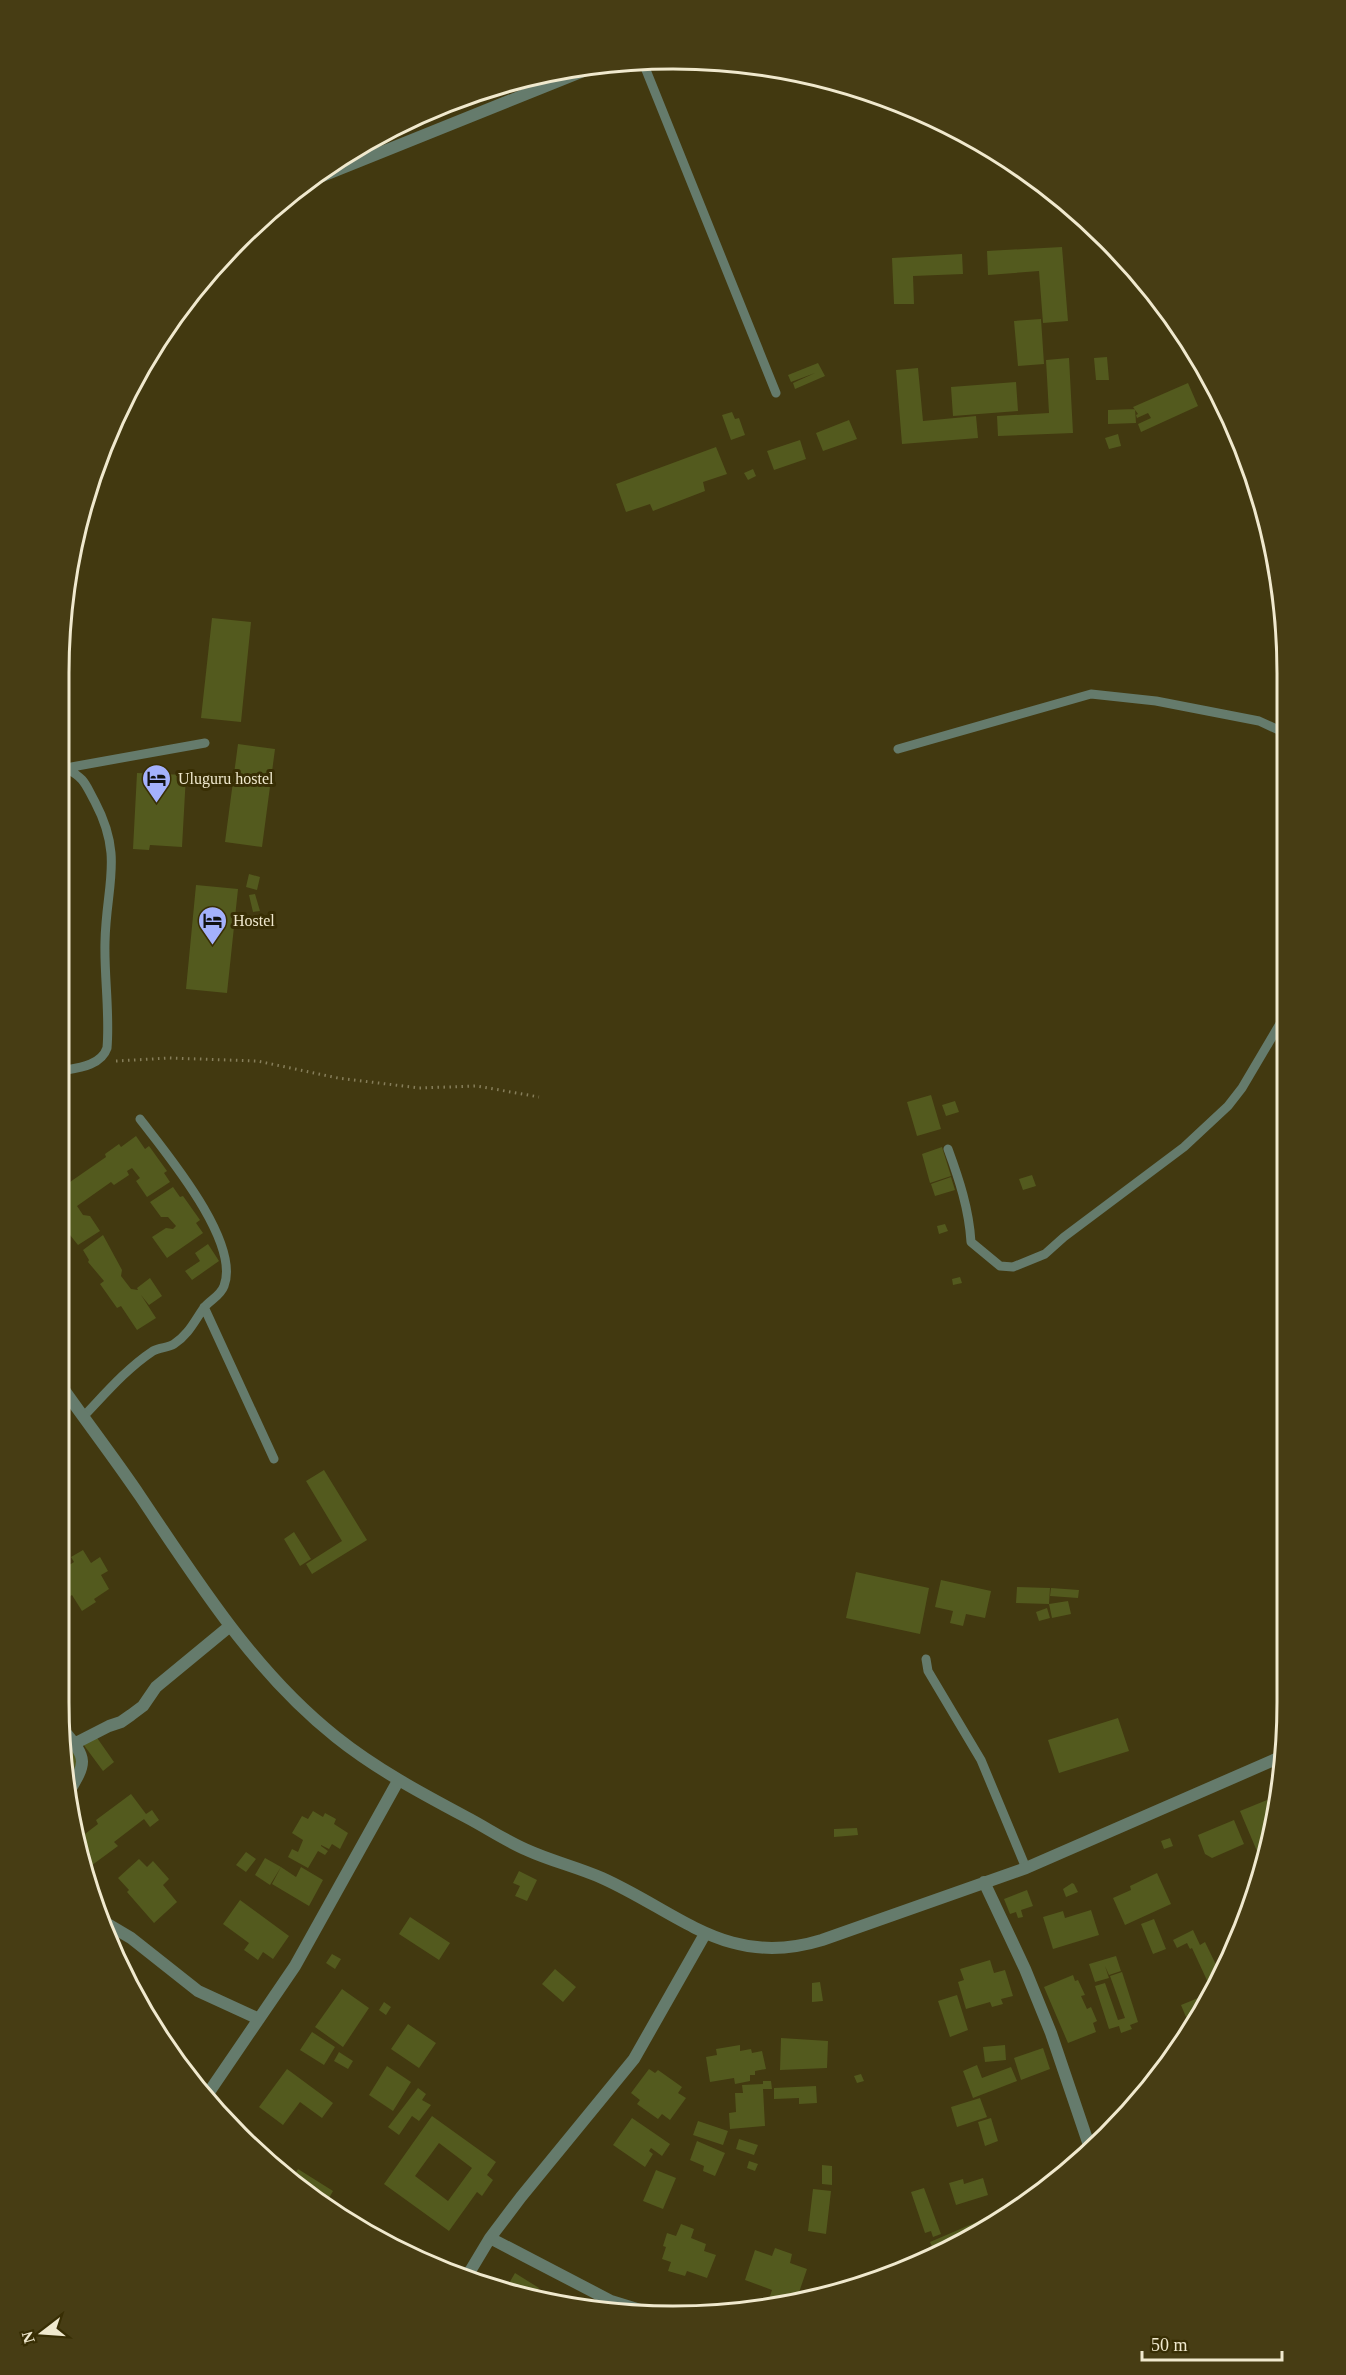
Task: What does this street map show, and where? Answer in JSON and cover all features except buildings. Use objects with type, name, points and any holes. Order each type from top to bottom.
[{"type":"street","points":[[362,156],[558,80]]},
{"type":"street","points":[[69,1397],[112,1454],[230,1626],[261,1666],[336,1737],[398,1781],[528,1850],[602,1878],[705,1934],[739,1944],[798,1947],[1026,1868],[1274,1760]]},
{"type":"street","points":[[70,1745],[131,1715],[143,1706],[156,1687],[230,1626]]},
{"type":"street","points":[[70,1746],[82,1756],[84,1762],[74,1783]]},
{"type":"street","points":[[211,2090],[295,1966],[330,1907],[398,1781]]},
{"type":"street","points":[[984,1882],[1025,1969],[1051,2033],[1087,2141]]},
{"type":"street","points":[[113,1927],[131,1938],[198,1991],[259,2019]]},
{"type":"street","points":[[470,2271],[490,2238],[634,2059],[705,1934]]},
{"type":"street","points":[[490,2238],[620,2304]]},
{"type":"lane","points":[[646,70],[776,393]]},
{"type":"lane","points":[[898,748],[1091,694],[1156,701],[1258,721],[1277,729]]},
{"type":"lane","points":[[69,767],[205,743]]},
{"type":"lane","points":[[69,771],[84,778],[102,816],[112,847],[105,941],[108,1034],[105,1053],[96,1062],[69,1069]]},
{"type":"lane","points":[[948,1149],[963,1193],[970,1223],[971,1242],[1000,1266],[1013,1267],[1028,1263],[1045,1254],[1064,1237],[1184,1147],[1228,1106],[1242,1088],[1277,1029]]},
{"type":"lane","points":[[83,1417],[132,1367],[156,1350],[173,1345],[186,1334],[195,1324],[204,1307],[214,1300],[225,1284],[225,1254],[209,1218],[178,1170],[140,1119]]},
{"type":"lane","points":[[204,1307],[274,1459]]},
{"type":"lane","points":[[926,1659],[928,1671],[981,1760],[1026,1868]]},
{"type":"path","points":[[96,1062],[169,1058],[257,1061],[338,1078],[419,1088],[477,1086],[539,1097]]},
{"type":"place","name":"Uluguru hostel","points":[[157,804]]},
{"type":"place","name":"Hostel","points":[[212,946]]}]
